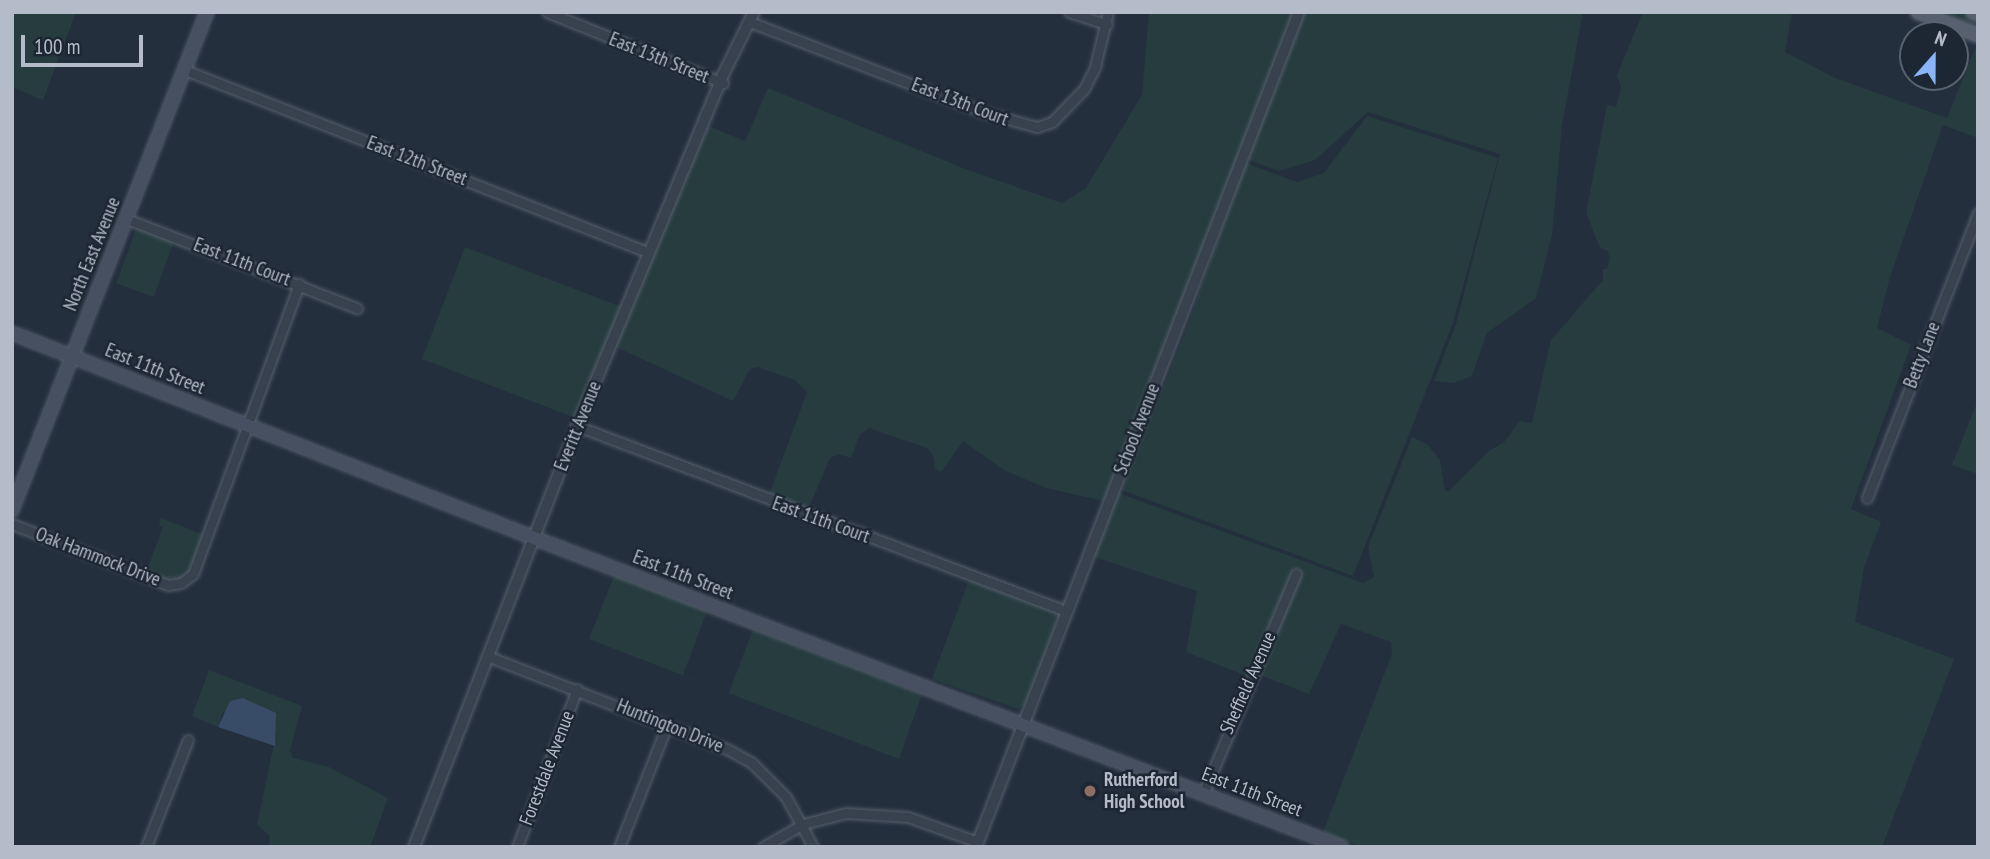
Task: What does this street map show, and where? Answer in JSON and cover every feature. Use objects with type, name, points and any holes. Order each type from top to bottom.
[{"type":"main road","name":"North East Avenue","points":[[12,510],[207,12]]},
{"type":"main road","points":[[1918,12],[1978,35]]},
{"type":"main road","name":"East 11th Street","points":[[12,333],[534,538],[1024,723],[1342,847]]},
{"type":"street","name":"East 13th Street","points":[[547,12],[725,79]]},
{"type":"street","points":[[1069,12],[1107,24]]},
{"type":"street","name":"East 13th Court","points":[[752,17],[986,113],[1037,127],[1052,122],[1084,89],[1107,24],[1108,12]]},
{"type":"street","name":"School Avenue","points":[[977,845],[1299,12]]},
{"type":"street","name":"Everitt Avenue","points":[[414,847],[577,426],[648,252],[752,17]]},
{"type":"street","name":"East 12th Street","points":[[185,69],[648,252]]},
{"type":"street","name":"Betty Lane","points":[[1867,498],[1978,213]]},
{"type":"street","name":"East 11th Court","points":[[127,219],[357,308]]},
{"type":"street","name":"Oak Hammock Drive","points":[[12,524],[167,584],[181,583],[193,574],[299,284]]},
{"type":"street","name":"East 11th Court","points":[[577,426],[1066,611]]},
{"type":"street","name":"Sheffield Avenue","points":[[1203,794],[1296,574]]},
{"type":"street","name":"Huntington Drive","points":[[487,656],[667,725],[752,764],[786,797],[803,824],[813,847]]},
{"type":"street","name":"Forestdale Avenue","points":[[517,847],[577,690]]},
{"type":"street","points":[[619,847],[667,725]]},
{"type":"street","points":[[146,847],[188,740]]},
{"type":"street","points":[[763,847],[803,824],[846,813],[888,813],[977,845]]},
{"type":"green space","points":[[12,12],[76,12],[43,100],[14,88],[12,92]]},
{"type":"green space","points":[[1149,12],[1294,12],[1104,501],[1046,488],[1004,470],[963,441],[941,472],[935,469],[933,455],[927,448],[869,428],[860,434],[851,458],[839,454],[830,458],[808,510],[769,495],[807,392],[795,380],[758,367],[750,369],[733,401],[614,346],[708,126],[745,141],[768,88],[965,169],[1062,203],[1086,188],[1142,95]]},
{"type":"green space","points":[[1303,12],[1583,12],[1562,125],[1552,235],[1536,298],[1487,333],[1472,376],[1453,383],[1434,381],[1456,324],[1500,154],[1368,112],[1315,160],[1279,171],[1246,159]]},
{"type":"green space","points":[[1643,12],[1792,12],[1785,52],[1835,78],[1947,118],[1958,91],[1969,91],[1969,63],[1978,41],[1978,138],[1943,125],[1890,277],[1877,328],[1911,345],[1851,509],[1881,522],[1864,568],[1855,622],[1954,659],[1882,847],[1360,847],[1323,832],[1392,654],[1391,642],[1341,624],[1309,694],[1255,673],[1301,572],[1294,568],[1247,676],[1186,652],[1197,591],[1092,556],[1119,489],[1121,494],[1363,583],[1374,577],[1368,547],[1412,437],[1427,444],[1440,460],[1445,491],[1449,491],[1489,451],[1504,442],[1520,421],[1532,423],[1551,340],[1603,280],[1603,269],[1607,269],[1610,258],[1607,250],[1600,248],[1586,213],[1607,105],[1616,107],[1621,88],[1617,75]]},
{"type":"green space","points":[[1933,12],[1959,12],[1978,19],[1978,29],[1969,26],[1969,21],[1957,21]]},
{"type":"green space","points":[[1367,116],[1498,158],[1453,323],[1353,576],[1122,490],[1184,336],[1245,163],[1297,182],[1324,173]]},
{"type":"green space","points":[[137,226],[175,240],[154,297],[116,283]]},
{"type":"green space","points":[[465,247],[621,307],[578,419],[422,359]]},
{"type":"green space","points":[[1978,400],[1978,474],[1952,465]]},
{"type":"green space","points":[[161,518],[204,535],[189,571],[180,579],[168,580],[147,570],[163,527],[159,525]]},
{"type":"green space","points":[[614,576],[707,611],[683,675],[729,693],[753,629],[922,694],[899,759],[589,639]]},
{"type":"green space","points":[[969,580],[1060,614],[1028,702],[1018,709],[932,679]]},
{"type":"green space","points":[[209,670],[302,706],[290,750],[293,758],[329,767],[388,798],[370,847],[270,847],[269,835],[257,825],[276,734],[223,712],[218,727],[192,716]]},
{"type":"water","points":[[243,698],[276,713],[275,746],[218,727],[230,701]]},
{"type":"place","name":"Rutherford High School","points":[[1090,791]]}]
